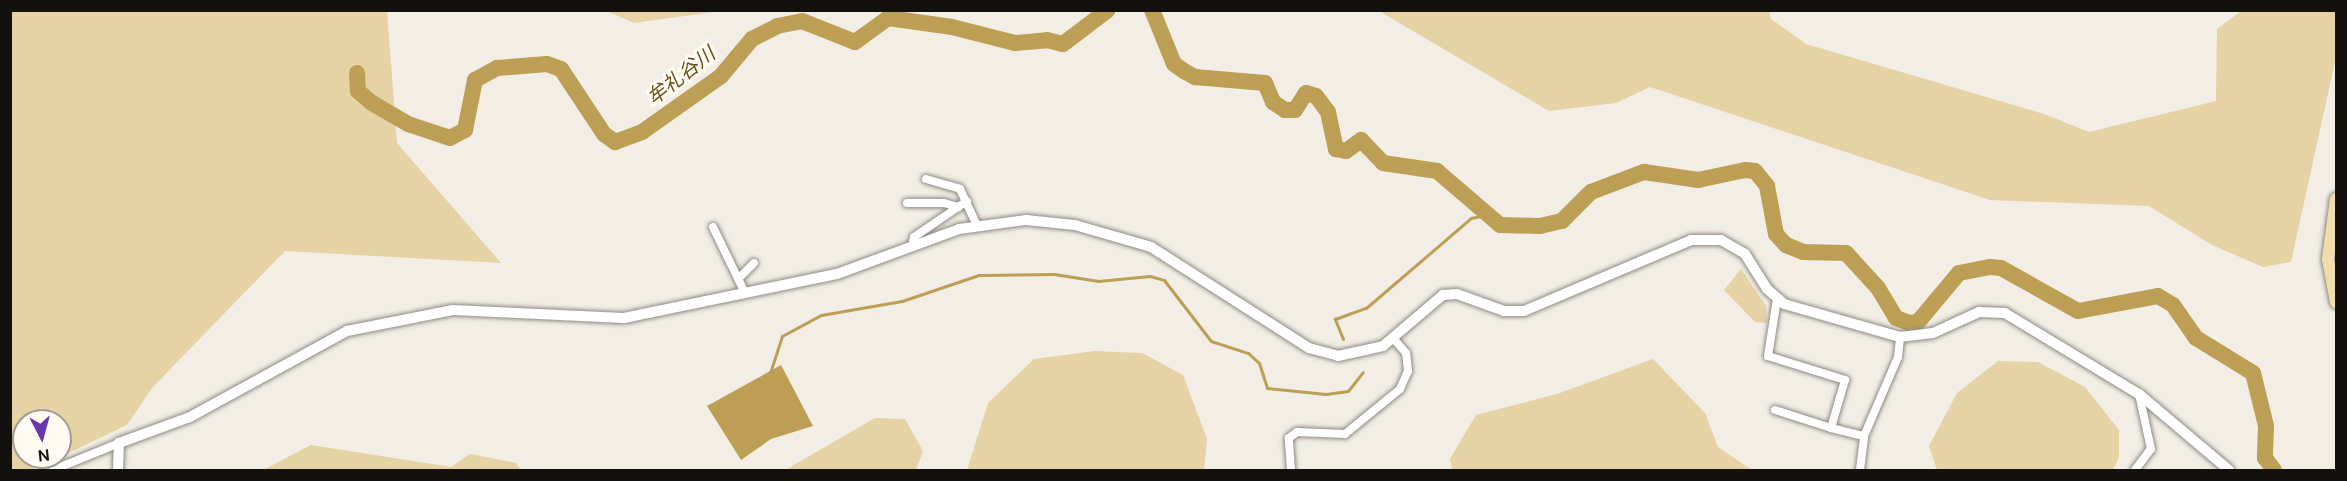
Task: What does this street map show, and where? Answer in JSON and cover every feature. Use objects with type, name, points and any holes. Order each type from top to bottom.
[{"type":"main road","points":[[2337,200],[2328,259],[2337,302]]},
{"type":"street","points":[[926,179],[960,189],[968,201],[977,225]]},
{"type":"street","points":[[912,247],[914,237],[968,201]]},
{"type":"street","points":[[907,203],[944,202],[957,207]]},
{"type":"street","points":[[53,471],[119,443],[190,417],[332,336],[359,328],[453,310],[624,318],[837,274],[977,225],[1043,221],[1139,242],[1325,354],[1358,355],[1393,338],[1443,296],[1457,294],[1504,311],[1524,311],[1691,240],[1707,238],[1733,245],[1753,264],[1777,299],[1798,310],[1900,337],[1933,333],[1979,312],[2005,313],[2139,394],[2229,471]]},
{"type":"street","points":[[713,227],[745,293]]},
{"type":"street","points":[[739,278],[754,262]]},
{"type":"street","points":[[1777,299],[1768,356],[1845,380],[1831,428]]},
{"type":"street","points":[[1860,471],[1864,436],[1899,357],[1900,337]]},
{"type":"street","points":[[1290,471],[1288,438],[1297,432],[1345,434],[1400,389],[1408,371],[1406,353],[1393,338]]},
{"type":"street","points":[[2135,471],[2151,449],[2139,394]]},
{"type":"street","points":[[1775,410],[1864,436]]},
{"type":"street","points":[[118,471],[119,443]]},
{"type":"shaded area","points":[[720,10],[634,23],[607,11]]},
{"type":"shaded area","points":[[10,11],[387,11],[397,143],[501,263],[285,251],[152,388],[127,425],[72,451],[72,409],[12,409],[12,469],[33,469],[11,470]]},
{"type":"shaded area","points":[[1379,11],[1769,11],[1771,19],[1806,44],[2044,114],[2089,132],[2216,101],[2217,29],[2241,11],[2336,11],[2336,57],[2291,262],[2263,267],[2212,245],[2149,206],[1990,200],[1650,87],[1616,103],[1549,111]]},
{"type":"shaded area","points":[[1741,269],[1766,306],[1767,323],[1755,322],[1724,290]]},
{"type":"shaded area","points":[[1095,351],[1142,353],[1183,375],[1207,439],[1204,470],[967,470],[988,403],[1034,359]]},
{"type":"shaded area","points":[[1653,359],[1705,413],[1718,447],[1752,470],[1452,470],[1450,459],[1476,415],[1557,394]]},
{"type":"shaded area","points":[[1998,361],[2038,362],[2085,387],[2119,430],[2119,457],[2113,470],[1937,470],[1929,446],[1957,393]]},
{"type":"shaded area","points":[[781,365],[813,426],[771,439],[741,460],[707,406]]},
{"type":"shaded area","points":[[875,418],[905,419],[923,451],[916,470],[785,470]]},
{"type":"shaded area","points":[[311,445],[451,467],[470,454],[516,463],[521,470],[263,470]]},
{"type":"waterway","name":"牟礼谷川","points":[[357,73],[358,91],[372,103],[408,124],[450,138],[465,130],[475,80],[497,68],[547,64],[561,69],[604,134],[615,142],[642,132],[721,76],[752,39],[777,26],[802,21],[855,42],[888,18],[952,27],[1015,43],[1047,40],[1063,44],[1108,10]]},
{"type":"waterway","name":"牟礼谷川","points":[[1152,10],[1174,64],[1184,71],[1195,77],[1265,83],[1273,102],[1285,110],[1295,110],[1306,93],[1316,96],[1328,112],[1336,149],[1346,151],[1361,140],[1383,163],[1437,171],[1500,225],[1540,226],[1562,221],[1591,192],[1644,172],[1698,180],[1745,170],[1755,171],[1767,186],[1776,234],[1786,245],[1803,252],[1846,253],[1878,288],[1896,318],[1909,323],[1918,322],[1959,273],[1990,267],[2001,268],[2078,311],[2158,296],[2173,305],[2196,338],[2253,373],[2266,426],[2265,458],[2274,470]]},
{"type":"waterway","points":[[1343,339],[1335,319],[1366,308],[1471,218],[1486,215]]},
{"type":"waterway","points":[[770,373],[782,336],[821,315],[902,301],[979,275],[1054,274],[1098,281],[1150,276],[1164,280],[1211,341],[1248,353],[1259,363],[1267,388],[1326,394],[1348,391],[1363,372]]}]
